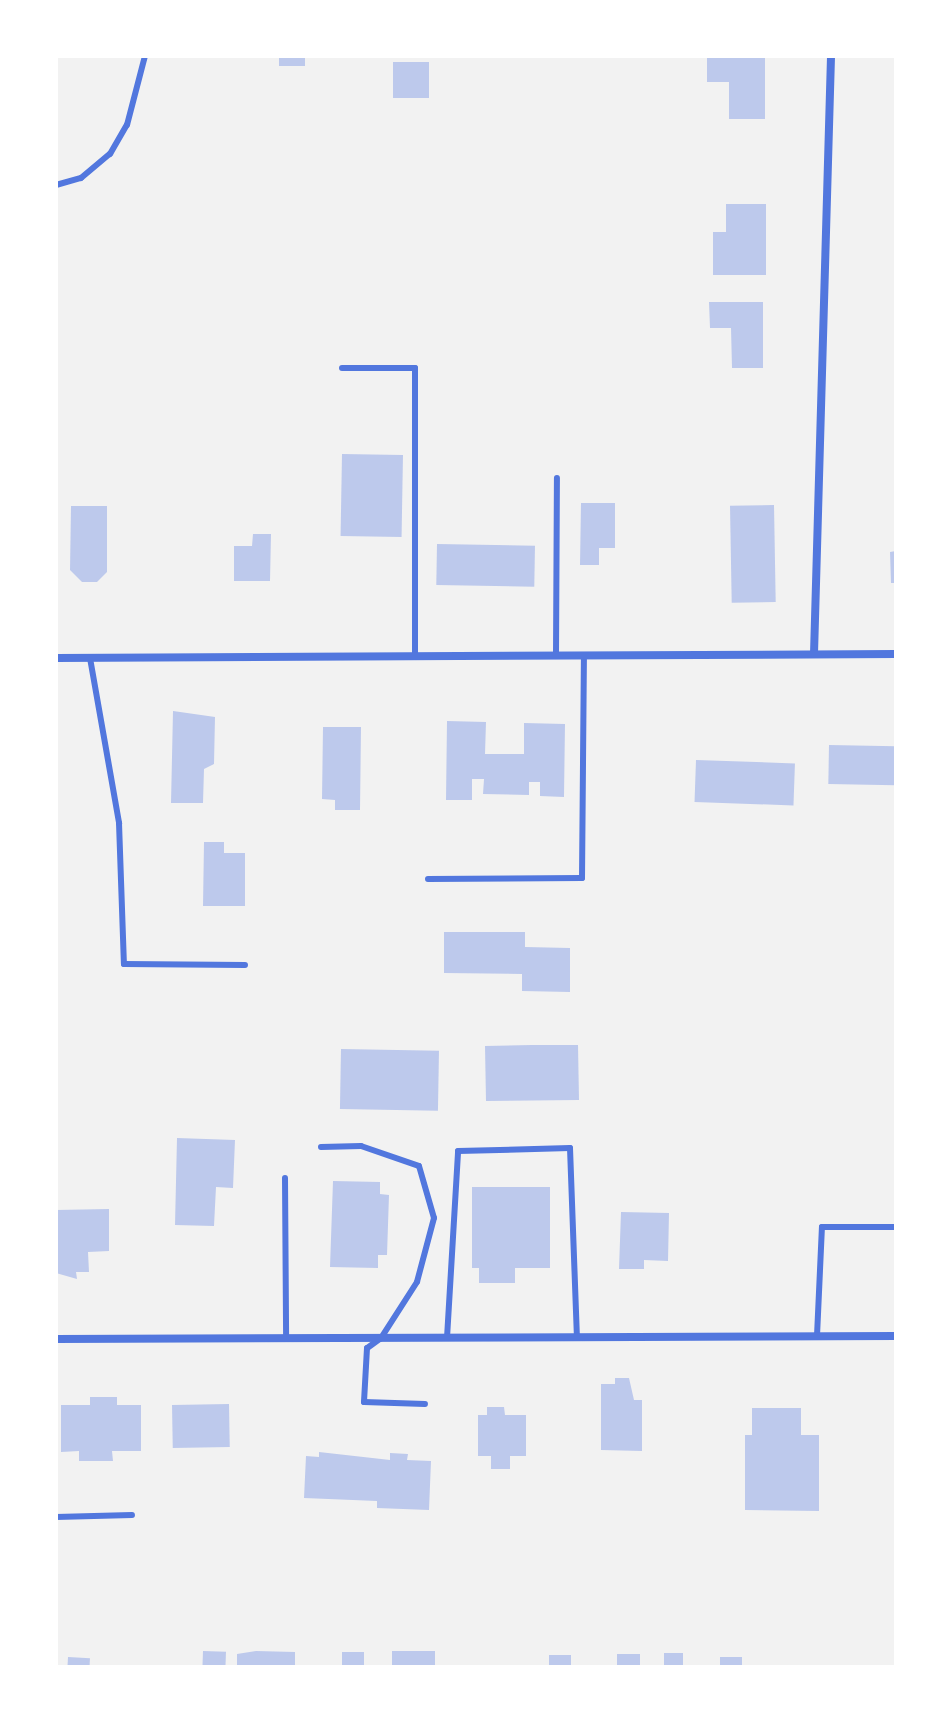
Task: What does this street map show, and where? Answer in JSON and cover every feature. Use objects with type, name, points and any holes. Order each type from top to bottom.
[{"type":"street","points":[[814,654],[831,56]]},
{"type":"street","points":[[56,658],[896,654]]},
{"type":"street","points":[[56,1339],[896,1336]]},
{"type":"lane","points":[[56,185],[81,178],[110,154],[137,97],[145,56]]},
{"type":"lane","points":[[342,368],[415,368],[415,657]]},
{"type":"lane","points":[[556,655],[557,478]]},
{"type":"lane","points":[[428,879],[582,878],[584,656]]},
{"type":"lane","points":[[90,658],[119,823],[124,964],[245,965]]},
{"type":"lane","points":[[321,1147],[361,1146],[419,1166],[434,1218],[417,1282],[381,1338],[367,1348],[364,1402],[425,1404]]},
{"type":"lane","points":[[447,1338],[458,1151],[570,1148],[577,1337]]},
{"type":"lane","points":[[285,1178],[286,1338]]},
{"type":"lane","points":[[817,1336],[822,1227],[896,1227]]},
{"type":"lane","points":[[56,1517],[132,1515]]},
{"type":"building","points":[[279,56],[305,56],[305,66],[279,66]]},
{"type":"building","points":[[707,56],[765,56],[765,119],[729,119],[729,82],[707,82]]},
{"type":"building","points":[[393,62],[429,62],[429,98],[393,98]]},
{"type":"building","points":[[726,204],[766,204],[766,275],[713,275],[713,232],[726,232]]},
{"type":"building","points":[[709,302],[763,302],[763,368],[732,368],[731,328],[710,328]]},
{"type":"building","points":[[342,454],[403,455],[402,537],[341,536]]},
{"type":"building","points":[[581,503],[615,503],[615,548],[599,548],[599,565],[580,565]]},
{"type":"building","points":[[774,505],[776,602],[732,603],[730,506]]},
{"type":"building","points":[[71,506],[107,506],[107,572],[97,582],[82,582],[70,570]]},
{"type":"building","points":[[253,534],[271,534],[270,581],[234,581],[234,546],[252,546]]},
{"type":"building","points":[[437,544],[535,546],[534,587],[436,585]]},
{"type":"building","points":[[896,551],[896,583],[891,583],[890,552]]},
{"type":"building","points":[[173,711],[215,717],[214,764],[204,769],[203,803],[171,803]]},
{"type":"building","points":[[447,721],[486,722],[485,754],[524,754],[524,723],[565,724],[564,797],[540,796],[540,782],[529,782],[529,795],[483,794],[484,779],[472,779],[472,800],[446,800]]},
{"type":"building","points":[[323,727],[361,727],[360,810],[335,810],[335,800],[322,799]]},
{"type":"building","points":[[829,745],[896,746],[895,785],[828,784]]},
{"type":"building","points":[[696,760],[795,763],[793,805],[695,802]]},
{"type":"building","points":[[204,842],[224,842],[224,853],[245,853],[245,906],[203,906]]},
{"type":"building","points":[[444,932],[525,932],[525,947],[570,948],[570,992],[522,991],[522,974],[444,973]]},
{"type":"building","points":[[578,1045],[579,1100],[486,1101],[485,1046]]},
{"type":"building","points":[[341,1049],[439,1051],[438,1111],[340,1109]]},
{"type":"building","points":[[177,1138],[235,1140],[233,1188],[216,1187],[214,1226],[175,1225]]},
{"type":"building","points":[[333,1181],[380,1182],[380,1194],[389,1195],[387,1255],[378,1255],[378,1268],[330,1267]]},
{"type":"building","points":[[472,1187],[550,1187],[550,1268],[515,1268],[515,1283],[479,1283],[479,1268],[472,1268]]},
{"type":"building","points":[[109,1209],[109,1251],[88,1252],[89,1272],[76,1272],[77,1279],[56,1273],[56,1210]]},
{"type":"building","points":[[621,1212],[669,1213],[668,1261],[644,1260],[644,1269],[619,1269]]},
{"type":"building","points":[[615,1378],[629,1378],[634,1400],[642,1400],[642,1451],[601,1450],[601,1384],[615,1384]]},
{"type":"building","points":[[90,1397],[117,1397],[117,1405],[141,1405],[141,1451],[112,1451],[113,1461],[79,1461],[79,1451],[61,1452],[61,1405],[90,1405]]},
{"type":"building","points":[[229,1404],[230,1447],[173,1448],[172,1405]]},
{"type":"building","points":[[487,1407],[504,1407],[505,1415],[526,1415],[526,1456],[510,1456],[510,1469],[491,1469],[491,1456],[478,1456],[478,1415],[487,1415]]},
{"type":"building","points":[[752,1408],[801,1408],[801,1435],[819,1435],[819,1511],[745,1510],[745,1435],[752,1435]]},
{"type":"building","points":[[319,1452],[390,1460],[390,1453],[408,1454],[407,1460],[431,1461],[429,1510],[377,1508],[377,1501],[304,1498],[306,1456],[319,1457]]},
{"type":"building","points":[[203,1651],[226,1652],[225,1667],[202,1667]]},
{"type":"building","points":[[392,1651],[435,1651],[435,1667],[392,1667]]},
{"type":"building","points":[[295,1652],[295,1667],[237,1667],[237,1654]]},
{"type":"building","points":[[342,1652],[364,1652],[364,1667],[342,1667]]},
{"type":"building","points":[[664,1653],[683,1653],[683,1667],[664,1667]]},
{"type":"building","points":[[617,1654],[640,1654],[640,1667],[617,1667]]},
{"type":"building","points":[[549,1655],[571,1655],[571,1667],[549,1667]]},
{"type":"building","points":[[68,1657],[90,1658],[90,1667],[67,1667]]},
{"type":"building","points":[[720,1657],[742,1657],[742,1667],[720,1667]]}]
